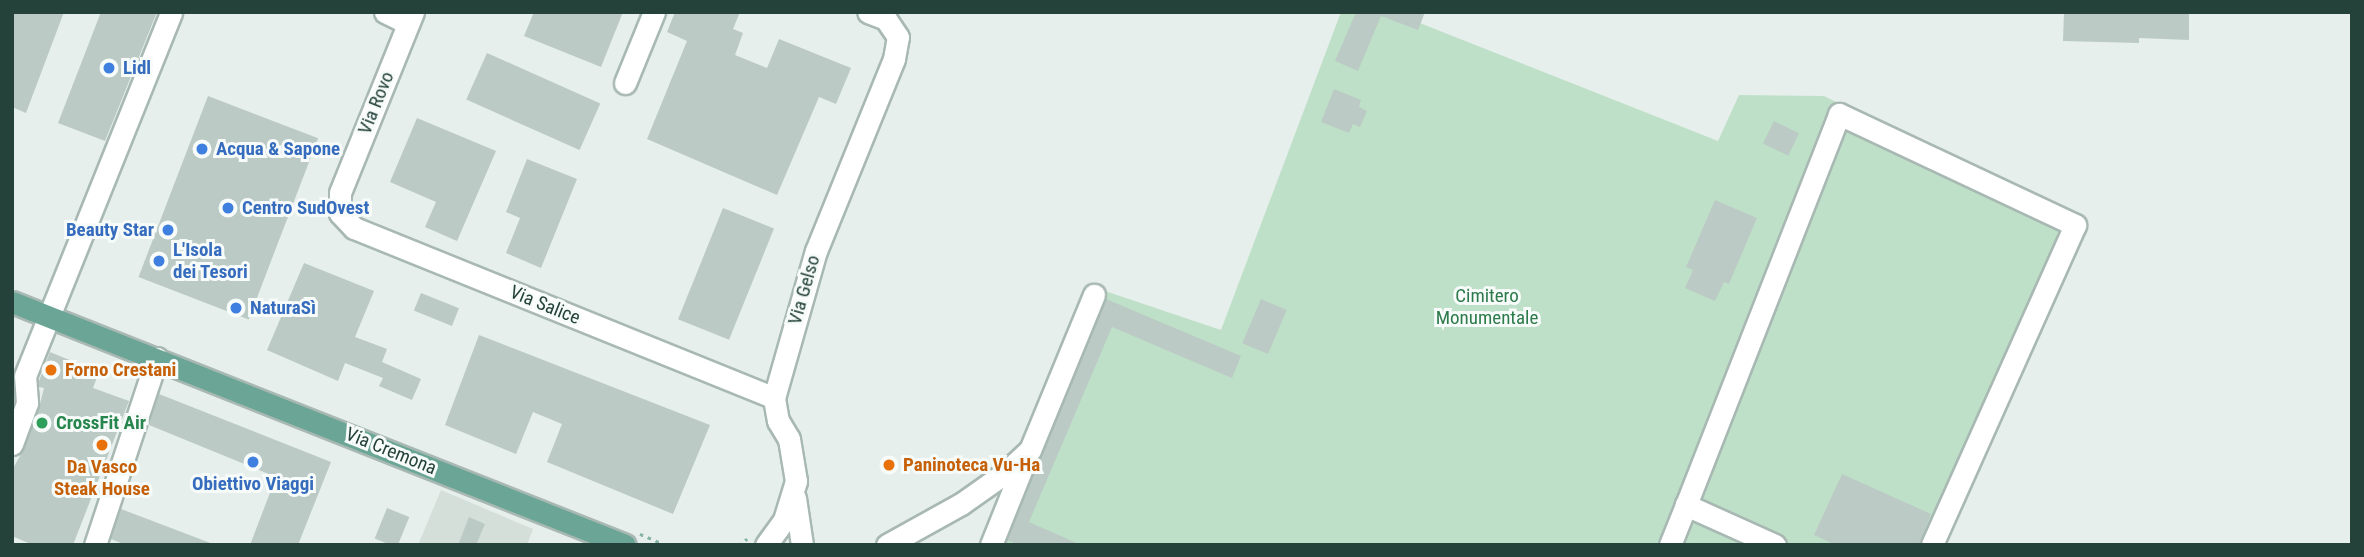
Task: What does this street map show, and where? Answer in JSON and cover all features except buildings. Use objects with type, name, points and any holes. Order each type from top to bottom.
[{"type":"main road","name":"Via Cremona","points":[[12,302],[625,545]]},
{"type":"street","points":[[12,444],[27,403],[25,376],[171,12]]},
{"type":"street","points":[[385,12],[411,18]]},
{"type":"street","points":[[625,83],[654,12]]},
{"type":"street","name":"Via Gelso","points":[[774,398],[816,251],[894,59],[898,37],[886,19],[868,12]]},
{"type":"street","name":"Via Rovo","points":[[340,193],[411,18]]},
{"type":"street","points":[[1670,545],[1839,114],[2075,225],[1932,545]]},
{"type":"street","name":"Via Salice","points":[[340,193],[340,213],[354,228],[774,398]]},
{"type":"street","points":[[991,545],[1094,295]]},
{"type":"street","points":[[95,545],[157,358]]},
{"type":"street","points":[[774,398],[778,421],[789,439],[792,453],[794,492],[802,545]]},
{"type":"street","points":[[887,545],[961,504],[1005,473],[1030,450]]},
{"type":"street","points":[[766,545],[779,530],[794,492]]},
{"type":"street","points":[[1686,505],[1774,545]]},
{"type":"shaded area","points":[[441,490],[533,529],[527,545],[418,545]]},
{"type":"green space","name":"Cimitero Monumentale","points":[[1341,12],[1392,12],[1718,141],[1739,95],[1824,96],[2071,218],[1923,545],[1003,545],[1105,291],[1221,330]]},
{"type":"place","name":"Lidl","points":[[109,68]]},
{"type":"place","name":"Acqua & Sapone","points":[[202,149]]},
{"type":"place","name":"Centro SudOvest","points":[[228,208]]},
{"type":"place","name":"Beauty Star","points":[[168,230]]},
{"type":"place","name":"L'Isola dei Tesori","points":[[159,261]]},
{"type":"place","name":"NaturaSì","points":[[236,308]]},
{"type":"place","name":"Forno Crestani","points":[[51,370]]},
{"type":"place","name":"CrossFit Air","points":[[42,423]]},
{"type":"place","name":"Da Vasco Steak House","points":[[102,445]]},
{"type":"place","name":"Obiettivo Viaggi","points":[[253,462]]},
{"type":"place","name":"Paninoteca Vu-Ha","points":[[889,465]]}]
